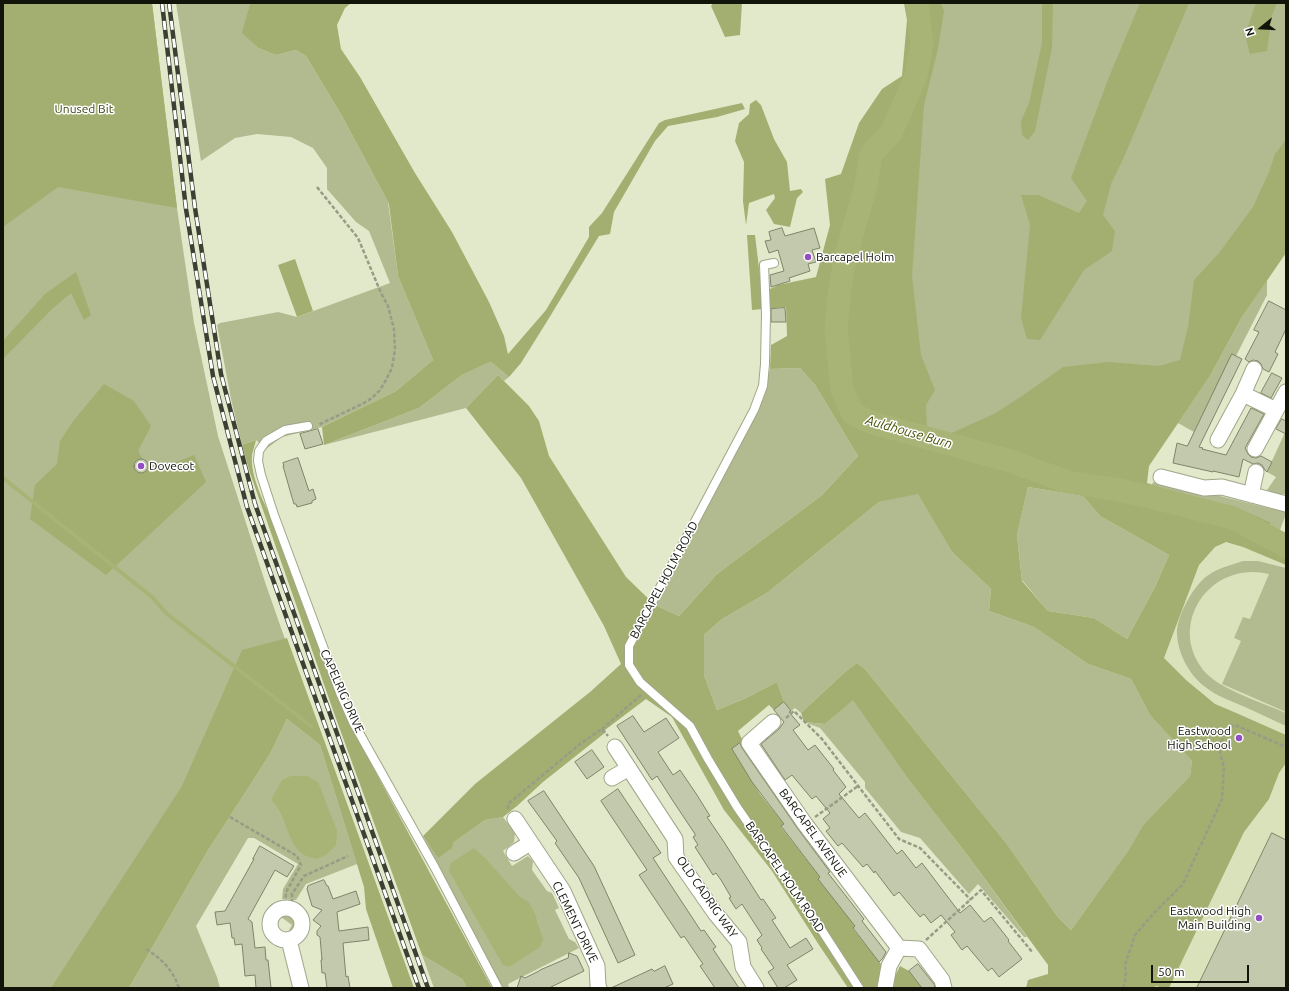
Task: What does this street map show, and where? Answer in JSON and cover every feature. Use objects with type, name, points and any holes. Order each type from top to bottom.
[{"type":"street","points":[[1218,440],[1243,394],[1254,369]]},
{"type":"street","points":[[1255,449],[1286,392]]},
{"type":"street","points":[[1243,394],[1276,410]]},
{"type":"street","points":[[1251,495],[1256,472]]},
{"type":"street","points":[[1162,477],[1204,488],[1222,487],[1286,504]]},
{"type":"street","name":"BARCAPEL AVENUE","points":[[773,722],[749,743],[805,824],[899,948]]},
{"type":"street","name":"OLD CADRIG WAY","points":[[615,747],[675,839],[676,857],[715,913],[739,942],[743,967],[756,988]]},
{"type":"street","points":[[612,778],[629,768]]},
{"type":"street","name":"CLEMENT DRIVE","points":[[515,819],[563,891],[597,966],[599,988]]},
{"type":"street","points":[[514,854],[530,843]]},
{"type":"street","points":[[288,908],[298,914],[302,921],[301,930],[297,936],[289,940],[279,939],[272,931],[270,921],[275,912],[288,908]]},
{"type":"street","points":[[289,940],[302,988]]},
{"type":"street","points":[[884,988],[889,966],[899,948],[919,950],[942,980],[944,988]]},
{"type":"lane","name":"BARCAPEL HOLM ROAD","points":[[774,263],[764,265],[766,314],[763,386],[754,410],[628,646],[629,665],[640,682],[690,726],[737,807],[819,926],[859,988]]},
{"type":"lane","name":"CAPELRIG DRIVE","points":[[308,426],[285,430],[266,441],[259,451],[258,461],[261,475],[274,515],[341,695],[353,722],[435,868],[498,988]]},
{"type":"path","points":[[308,426],[317,425],[372,398],[380,390],[392,368],[395,349],[394,329],[388,306],[358,238],[318,187]]},
{"type":"path","points":[[508,804],[580,744],[602,729],[648,689]]},
{"type":"path","points":[[773,722],[776,725],[794,711],[822,739],[899,839],[920,848],[971,900]]},
{"type":"path","points":[[1123,988],[1126,978],[1125,965],[1135,935],[1153,914],[1183,884],[1222,800],[1224,767],[1220,753],[1223,736],[1230,727],[1235,725],[1286,746]]},
{"type":"path","points":[[602,729],[615,747]]},
{"type":"path","points":[[805,824],[858,786]]},
{"type":"path","points":[[230,817],[297,856],[301,864],[286,892],[288,908]]},
{"type":"path","points":[[288,908],[292,894],[304,876],[348,856]]},
{"type":"path","points":[[919,950],[929,936],[981,890],[1033,953]]},
{"type":"path","points":[[146,950],[159,957],[168,967],[179,988]]},
{"type":"shaded area","name":"Eastwood High School","points":[[1188,521],[1276,541],[1286,546],[1286,988],[1075,988],[1141,672]]},
{"type":"shaded area","points":[[291,776],[307,776],[318,782],[337,831],[336,845],[326,855],[316,859],[304,855],[298,850],[293,843],[281,813],[271,800],[282,780]]},
{"type":"shaded area","points":[[474,848],[520,897],[529,902],[536,916],[543,939],[540,947],[509,967],[503,965],[449,871],[451,863]]},
{"type":"green space","points":[[3,3],[152,3],[177,208],[194,323],[218,436],[265,582],[294,665],[109,988],[3,988]]},
{"type":"green space","name":"Unused Bit","points":[[3,3],[152,3],[177,208],[58,187],[3,227]]},
{"type":"green space","points":[[176,3],[250,3],[243,33],[258,48],[276,55],[296,50],[306,56],[342,116],[388,202],[398,276],[433,360],[396,391],[322,427],[282,437],[266,449],[256,440],[242,445],[231,399],[217,325],[220,323],[278,312],[297,317],[390,283],[369,231],[356,222],[327,189],[327,168],[313,148],[291,137],[257,134],[235,138],[201,161]]},
{"type":"green space","points":[[250,3],[351,3],[345,8],[337,25],[341,49],[360,77],[415,173],[452,232],[489,302],[504,336],[508,354],[546,310],[589,237],[589,227],[602,213],[659,123],[665,120],[742,103],[745,109],[717,117],[668,126],[655,141],[614,212],[610,234],[599,236],[521,363],[509,377],[491,362],[484,364],[462,375],[419,408],[324,445],[322,427],[396,391],[433,360],[398,276],[388,202],[342,116],[306,56],[296,50],[276,55],[258,48],[242,33]]},
{"type":"green space","points":[[713,3],[742,3],[740,35],[725,37],[711,6]]},
{"type":"green space","points":[[904,3],[941,3],[944,11],[938,49],[924,105],[912,276],[921,355],[935,390],[926,405],[927,430],[947,435],[994,414],[1063,367],[1109,362],[1159,366],[1180,360],[1188,327],[1194,280],[1219,253],[1253,207],[1269,172],[1275,154],[1286,140],[1286,253],[1242,317],[1210,376],[1149,466],[1147,483],[1199,499],[1241,509],[1271,523],[1266,536],[1286,546],[1286,565],[1243,547],[1226,542],[1215,547],[1199,565],[1164,658],[1186,680],[1215,704],[1286,735],[1286,763],[1279,773],[1269,799],[1244,832],[1169,988],[1156,986],[1153,988],[1026,988],[1028,980],[1048,974],[1048,965],[968,856],[908,779],[853,700],[825,724],[804,722],[801,713],[845,672],[857,663],[865,669],[1007,844],[1057,916],[1071,930],[1128,851],[1143,825],[1190,776],[1192,761],[1150,715],[1131,679],[1088,664],[1034,627],[989,611],[991,589],[952,552],[918,494],[879,502],[767,593],[722,619],[704,635],[704,675],[717,710],[744,699],[777,682],[784,702],[774,710],[769,705],[738,731],[743,741],[732,749],[760,794],[784,824],[781,827],[820,877],[818,879],[855,926],[853,929],[885,969],[879,988],[848,988],[772,871],[724,810],[672,717],[646,699],[605,730],[606,732],[543,782],[503,817],[485,820],[453,843],[452,848],[438,858],[423,836],[475,784],[590,692],[621,664],[604,626],[521,478],[466,408],[498,375],[529,406],[539,421],[549,456],[626,577],[655,605],[679,616],[717,574],[822,495],[858,456],[815,385],[800,368],[770,369],[771,345],[787,336],[786,307],[752,310],[747,235],[755,235],[762,293],[778,285],[816,277],[830,225],[825,179],[841,174],[859,123],[882,89],[902,76],[907,20]],"holes":[[[1028,487],[1083,496],[1100,516],[1169,555],[1155,587],[1127,639],[1094,618],[1048,611],[1022,581],[1017,535]]]},
{"type":"green space","points":[[917,3],[1286,3],[1286,179],[1137,475],[911,454],[896,411]]},
{"type":"green space","points":[[1042,3],[1053,3],[1052,48],[1035,131],[1028,140],[1022,135],[1021,121],[1029,103],[1042,43]]},
{"type":"green space","points":[[1140,3],[1189,3],[1124,157],[1111,184],[1103,215],[1115,231],[1112,251],[1084,270],[1040,340],[1027,339],[1021,318],[1030,225],[1021,195],[1038,195],[1079,213],[1087,201],[1071,178],[1109,77]]},
{"type":"green space","points":[[1256,3],[1277,3],[1272,15],[1267,51],[1250,54],[1245,35]]},
{"type":"green space","points":[[756,100],[761,105],[774,139],[787,162],[790,191],[801,189],[803,192],[797,198],[790,227],[774,224],[766,210],[775,198],[774,194],[749,203],[746,225],[743,201],[744,162],[735,141],[739,123],[749,114],[750,104]]},
{"type":"green space","points":[[295,259],[313,311],[297,317],[278,265]]},
{"type":"green space","points":[[76,272],[91,315],[84,320],[71,293],[52,309],[3,359],[3,341],[45,294]]},
{"type":"green space","points":[[1267,280],[1267,295],[1236,356],[1194,432],[1178,423],[1210,376],[1242,317]]},
{"type":"green space","points":[[491,362],[509,377],[504,381],[498,375],[466,408],[324,445],[419,408],[462,375],[484,363]]},
{"type":"green space","points":[[800,368],[815,385],[858,456],[822,495],[717,574],[679,616],[655,605],[763,397],[770,369]]},
{"type":"green space","points":[[104,384],[134,401],[151,426],[138,451],[150,473],[194,455],[206,482],[106,575],[30,519],[35,485],[57,464],[60,441],[74,420]]},
{"type":"green space","points":[[1286,430],[1286,494],[1276,494],[1267,490],[1276,477],[1267,472]]},
{"type":"green space","points":[[256,440],[252,455],[253,472],[274,524],[339,701],[492,988],[467,988],[462,979],[422,955],[334,713],[249,470],[242,445]]},
{"type":"green space","points":[[1153,482],[1165,486],[1172,484],[1272,509],[1284,510],[1286,514],[1280,530],[1286,537],[1286,546],[1266,536],[1271,524],[1241,509],[1199,499],[1152,485]]},
{"type":"green space","points":[[1028,487],[1083,496],[1100,516],[1169,555],[1155,587],[1127,639],[1094,618],[1048,611],[1022,580],[1017,535]]},
{"type":"green space","points":[[918,493],[952,552],[991,589],[989,611],[1034,627],[1088,664],[1131,679],[1150,715],[1192,761],[1190,776],[1143,825],[1128,851],[1071,930],[1057,916],[1007,844],[865,669],[857,663],[845,672],[801,713],[795,708],[791,711],[784,702],[777,682],[744,699],[717,710],[704,675],[704,635],[722,619],[767,593],[879,502]]},
{"type":"green space","points":[[1243,561],[1258,561],[1286,568],[1286,712],[1222,684],[1241,641],[1234,638],[1243,617],[1250,619],[1269,574],[1247,572],[1228,577],[1212,587],[1199,601],[1192,618],[1190,637],[1195,656],[1207,674],[1214,680],[1233,691],[1286,713],[1286,726],[1209,690],[1189,670],[1180,649],[1177,634],[1179,619],[1197,586],[1211,573]]},
{"type":"green space","points":[[287,638],[414,988],[393,988],[366,909],[364,887],[320,745],[287,719],[270,754],[207,852],[129,988],[51,988],[182,786],[242,650]]},
{"type":"green space","points":[[853,699],[908,779],[968,856],[1027,937],[1024,937],[978,884],[969,894],[920,838],[901,832],[865,788],[865,782],[820,728],[804,722],[825,724]]},
{"type":"green space","points":[[287,719],[320,745],[357,864],[306,884],[296,900],[282,899],[283,889],[298,864],[254,838],[248,838],[196,926],[220,988],[129,988],[207,852],[270,754]]},
{"type":"green space","points":[[503,817],[515,833],[514,842],[503,851],[512,866],[528,856],[533,861],[532,870],[547,891],[552,893],[559,908],[555,910],[569,939],[575,942],[579,948],[508,984],[509,988],[501,988],[423,836],[438,857],[453,843],[485,820]]},
{"type":"green space","points":[[283,912],[295,915],[297,924],[295,932],[290,934],[288,932],[292,925],[281,917],[276,925],[275,924],[276,916]]},
{"type":"green space","points":[[422,955],[462,979],[467,988],[434,988]]},
{"type":"green space","points":[[900,966],[909,971],[922,988],[892,988],[894,978]]},
{"type":"building","name":"Barcapel Holm","points":[[782,228],[785,236],[814,228],[820,248],[812,250],[816,262],[808,264],[810,271],[789,278],[790,281],[771,287],[770,275],[784,271],[778,250],[769,253],[765,241],[771,240],[769,232]]},
{"type":"building","points":[[1269,301],[1286,310],[1286,329],[1275,352],[1278,354],[1269,372],[1263,369],[1258,361],[1253,360],[1249,362],[1245,359],[1259,332],[1254,330]]},
{"type":"building","points":[[785,308],[786,322],[771,322],[771,309]]},
{"type":"building","points":[[1232,354],[1242,359],[1199,447],[1226,455],[1251,408],[1264,414],[1245,448],[1251,457],[1256,458],[1261,456],[1272,462],[1267,472],[1262,465],[1258,463],[1253,464],[1243,459],[1239,477],[1173,463],[1177,443],[1187,446]]},
{"type":"building","points":[[1272,373],[1282,378],[1271,398],[1261,393]]},
{"type":"building","points":[[1282,419],[1286,421],[1286,434],[1276,429]]},
{"type":"building","points":[[318,429],[323,444],[305,449],[300,434]]},
{"type":"building","points":[[298,458],[309,491],[313,489],[316,499],[312,501],[312,503],[297,507],[296,504],[294,504],[283,463]]},
{"type":"building","name":"Dovecot","points":[[141,459],[146,461],[148,466],[146,471],[141,473],[136,471],[134,466],[136,461]]},
{"type":"building","points":[[784,702],[791,711],[789,712],[800,725],[793,730],[808,750],[815,745],[834,769],[833,770],[846,787],[839,794],[859,818],[865,813],[897,854],[902,850],[916,868],[922,863],[960,913],[970,905],[984,922],[991,917],[1022,959],[999,977],[992,968],[988,971],[967,946],[962,950],[951,935],[955,932],[941,915],[931,923],[924,914],[920,917],[899,892],[894,896],[875,871],[874,873],[867,864],[863,867],[842,843],[838,846],[826,831],[830,828],[823,819],[830,813],[816,796],[812,799],[792,775],[785,780],[761,744],[779,729],[784,722],[774,710]]},
{"type":"building","points":[[633,716],[644,732],[666,718],[679,738],[658,752],[673,775],[680,770],[697,795],[710,816],[707,817],[761,900],[763,899],[776,918],[772,920],[790,948],[806,938],[813,949],[787,965],[797,980],[784,988],[778,988],[768,972],[774,968],[761,949],[762,948],[757,940],[762,935],[742,904],[736,909],[721,880],[716,873],[713,875],[695,847],[698,845],[693,837],[695,834],[657,776],[652,780],[617,726]]},
{"type":"building","points":[[740,743],[798,829],[830,872],[828,873],[864,919],[862,921],[886,952],[879,962],[853,928],[855,926],[818,879],[820,877],[781,826],[784,824],[752,782],[732,749]]},
{"type":"building","points":[[592,750],[604,767],[587,779],[575,762]]},
{"type":"building","points":[[618,789],[661,853],[653,858],[701,931],[704,930],[716,947],[713,949],[739,988],[715,988],[700,966],[703,964],[684,936],[681,938],[639,875],[647,870],[601,801]]},
{"type":"building","points":[[544,791],[594,866],[635,955],[618,963],[579,878],[555,843],[557,841],[528,801]]},
{"type":"building","name":"Eastwood High Main Building","points":[[1272,833],[1286,840],[1286,988],[1197,988]]},
{"type":"building","points":[[260,846],[294,866],[287,877],[275,870],[248,919],[252,922],[255,948],[265,947],[271,988],[256,988],[255,975],[245,976],[242,944],[235,945],[234,938],[232,938],[230,923],[217,925],[215,912],[225,911]]},
{"type":"building","points":[[324,880],[333,899],[356,891],[360,904],[337,912],[339,931],[368,927],[369,940],[343,943],[346,977],[348,976],[350,988],[327,988],[325,973],[322,973],[320,937],[317,935],[317,931],[321,926],[313,920],[322,910],[312,906],[307,889],[308,886]]},
{"type":"building","points":[[569,953],[577,956],[584,971],[549,988],[517,988],[521,976],[525,978],[568,958]]},
{"type":"building","points":[[918,964],[934,984],[935,988],[922,988],[909,971]]},
{"type":"building","points":[[665,966],[673,984],[664,988],[611,988],[652,969],[654,971]]},
{"type":"waterway","name":"Auldhouse Burn","points":[[917,3],[922,43],[916,76],[891,133],[871,154],[866,185],[845,259],[839,296],[836,329],[842,390],[853,414],[873,423],[1007,460],[1068,482],[1114,489],[1233,518],[1286,546]]},
{"type":"waterway","points":[[3,478],[152,597],[167,614],[311,726]]},
{"type":"railway","points":[[162,3],[186,209],[213,376],[247,507],[419,988]]},
{"type":"railway","points":[[169,3],[195,208],[221,374],[255,504],[428,988]]},
{"type":"place","name":"Barcapel Holm","points":[[808,257]]},
{"type":"place","name":"Dovecot","points":[[141,466]]},
{"type":"place","name":"Eastwood High School","points":[[1239,738]]},
{"type":"place","name":"Eastwood High Main Building","points":[[1259,918]]}]
